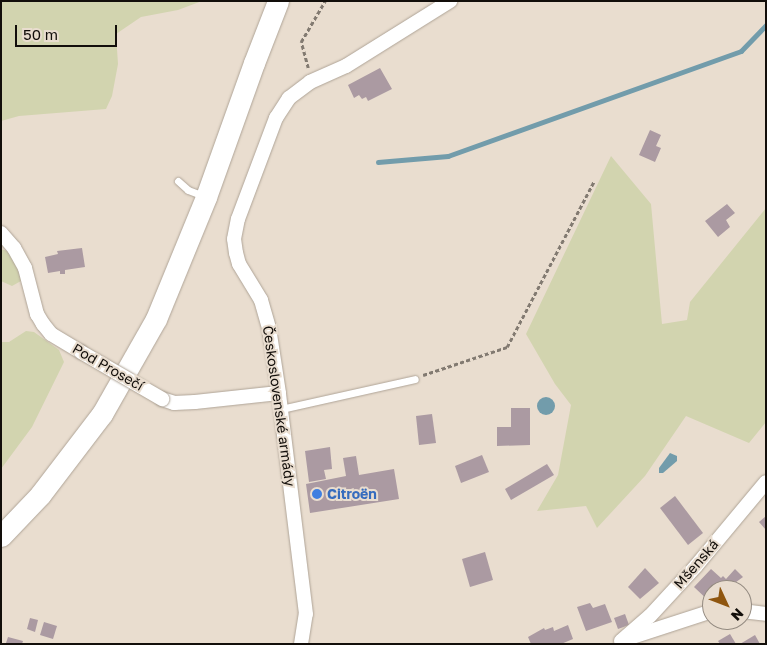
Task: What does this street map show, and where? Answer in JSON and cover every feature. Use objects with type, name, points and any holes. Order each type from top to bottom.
[{"type":"main road","points":[[2,534],[40,495],[66,464],[107,406],[156,319],[206,197],[278,1]]},
{"type":"street","name":"Československé armády","points":[[301,644],[306,614],[279,393],[269,328],[261,300],[239,264],[234,239],[238,219],[276,118],[289,98],[310,82],[346,66],[450,1]]},
{"type":"street","name":"Pod Prosečí","points":[[1,233],[14,248],[25,268],[37,314],[51,334],[162,399],[174,403],[196,402],[279,393]]},
{"type":"street","name":"Mšenská","points":[[618,642],[650,616],[689,574],[766,482]]},
{"type":"street","points":[[752,612],[766,614]]},
{"type":"street","points":[[618,642],[702,614]]},
{"type":"lane","points":[[178,181],[188,190],[206,197]]},
{"type":"lane","points":[[281,408],[415,379]]},
{"type":"path","points":[[310,82],[301,42],[325,1]]},
{"type":"path","points":[[415,379],[507,347],[594,181]]},
{"type":"green space","points":[[1,1],[202,1],[178,10],[141,17],[116,34],[118,64],[112,96],[106,109],[19,116],[1,121]]},
{"type":"green space","points":[[611,156],[651,204],[662,324],[687,320],[690,302],[766,208],[766,422],[749,443],[686,416],[645,476],[597,528],[586,506],[537,511],[558,475],[571,405],[555,384],[526,334]]},
{"type":"green space","points":[[1,249],[10,252],[21,277],[21,281],[12,286],[1,281]]},
{"type":"green space","points":[[26,331],[34,332],[59,350],[64,362],[32,427],[1,469],[1,342],[9,342]]},
{"type":"water","points":[[546,397],[552,400],[555,406],[552,412],[546,415],[540,412],[537,406],[540,400]]},
{"type":"water","points":[[670,453],[677,456],[677,461],[663,473],[659,473],[659,468]]},
{"type":"building","points":[[380,68],[392,89],[368,101],[366,97],[362,99],[359,95],[354,98],[348,85]]},
{"type":"building","points":[[650,130],[661,135],[656,146],[661,148],[655,162],[639,155]]},
{"type":"building","points":[[727,204],[735,213],[726,220],[730,227],[718,237],[705,221]]},
{"type":"building","points":[[82,248],[85,267],[65,270],[65,274],[60,274],[60,271],[48,273],[45,257],[58,254],[57,251]]},
{"type":"building","points":[[511,408],[530,408],[530,445],[497,446],[497,427],[511,427]]},
{"type":"building","points":[[432,414],[436,443],[419,445],[416,416]]},
{"type":"building","points":[[330,447],[332,469],[324,470],[326,479],[309,482],[305,451]]},
{"type":"building","points":[[482,455],[489,472],[461,483],[455,466]]},
{"type":"building","points":[[356,456],[359,475],[394,469],[399,499],[310,513],[306,484],[346,476],[343,458]]},
{"type":"building","points":[[547,464],[554,475],[511,500],[505,489]]},
{"type":"building","points":[[675,496],[703,533],[688,545],[660,508]]},
{"type":"building","points":[[766,516],[766,530],[759,522]]},
{"type":"building","points":[[485,552],[493,580],[470,587],[462,559]]},
{"type":"building","points":[[645,568],[659,583],[640,599],[628,587]]},
{"type":"building","points":[[711,569],[721,578],[723,576],[726,579],[735,569],[743,577],[739,580],[702,580],[702,595],[694,587]]},
{"type":"building","points":[[590,603],[593,608],[605,604],[612,622],[586,631],[577,607]]},
{"type":"building","points":[[625,614],[629,625],[618,629],[614,618]]},
{"type":"building","points":[[30,618],[38,620],[35,632],[27,629]]},
{"type":"building","points":[[44,622],[57,626],[53,639],[40,635]]},
{"type":"building","points":[[568,625],[573,639],[561,644],[531,644],[528,637],[544,628],[545,630],[553,627],[554,631]]},
{"type":"building","points":[[730,634],[736,644],[720,644],[718,641]]},
{"type":"building","points":[[755,635],[760,644],[740,644]]},
{"type":"building","points":[[8,637],[23,641],[22,644],[6,643]]},
{"type":"waterway","points":[[378,162],[448,156],[741,51],[766,25]]},
{"type":"place","name":"Citroën","points":[[317,494]]}]
